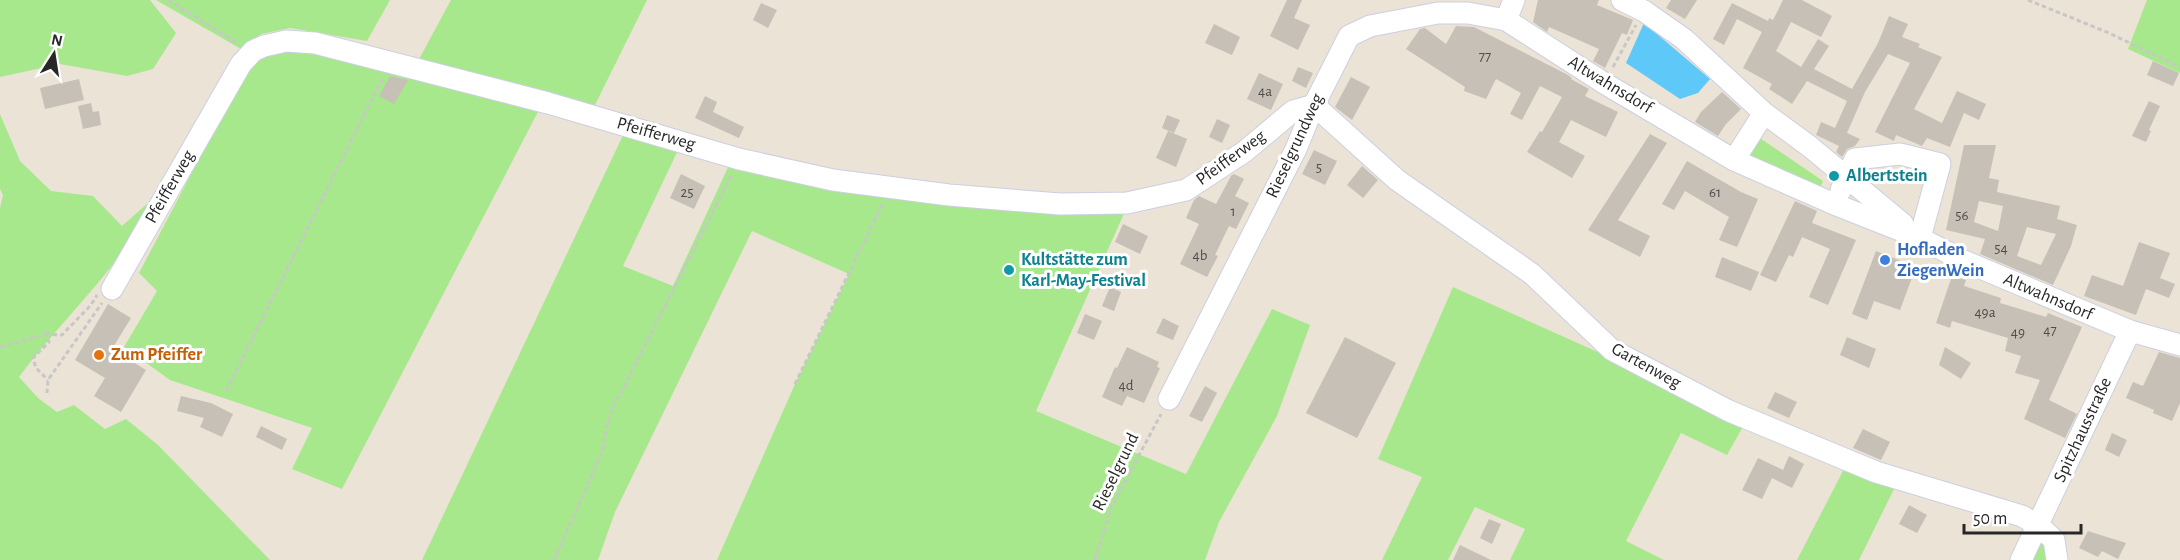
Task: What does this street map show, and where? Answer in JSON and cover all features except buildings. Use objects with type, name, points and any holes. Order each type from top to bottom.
[{"type":"street","points":[[1506,20],[1514,0]]},
{"type":"street","name":"Altwahnsdorf","points":[[1622,0],[1644,10],[1684,39],[1764,113],[1809,146],[1920,238]]},
{"type":"street","name":"Rieselgrundweg","points":[[1169,399],[1296,149],[1314,105],[1349,36],[1370,26],[1438,13],[1468,13],[1506,20]]},
{"type":"street","name":"Altwahnsdorf","points":[[1506,20],[1604,83],[1734,160],[1834,204],[1920,238],[1964,261],[2130,331],[2180,345]]},
{"type":"street","name":"Pfeifferweg","points":[[112,289],[241,64],[253,51],[286,41],[315,43],[391,61],[559,106],[739,159],[833,180],[949,195],[1060,204],[1126,203],[1186,190],[1244,152],[1293,111],[1314,105]]},
{"type":"street","name":"Gartenweg","points":[[1314,105],[1397,180],[1532,274],[1612,350],[1730,411],[1876,472],[2022,516],[2038,525]]},
{"type":"street","points":[[1734,160],[1764,113]]},
{"type":"street","points":[[1834,204],[1855,159],[1900,154],[1940,164],[1920,238]]},
{"type":"street","name":"Spitzhausstraße","points":[[2021,560],[2130,331]]},
{"type":"street","points":[[2038,525],[2054,540],[2057,560]]},
{"type":"path","points":[[168,0],[253,51]]},
{"type":"path","points":[[2028,0],[2109,33],[2180,67]]},
{"type":"path","points":[[1604,83],[1644,10]]},
{"type":"path","points":[[226,392],[391,61]]},
{"type":"path","points":[[554,560],[602,453],[609,416],[739,159]]},
{"type":"path","points":[[795,384],[891,188]]},
{"type":"path","points":[[0,347],[45,334],[63,335],[91,305],[99,292],[112,289]]},
{"type":"path","points":[[47,393],[48,380],[112,289]]},
{"type":"path","points":[[45,334],[48,342],[33,358],[36,368],[48,380]]},
{"type":"path","name":"Rieselgrund","points":[[1095,560],[1111,508],[1169,399]]},
{"type":"green space","points":[[0,0],[150,0],[176,33],[153,69],[127,76],[60,64],[0,77]]},
{"type":"green space","points":[[156,0],[390,0],[367,41],[290,28],[261,34],[241,49]]},
{"type":"green space","points":[[451,0],[647,0],[593,109],[541,106],[342,489],[292,469],[312,428],[170,380],[124,347],[157,291],[139,273],[246,70],[267,55],[300,48],[411,74]]},
{"type":"green space","points":[[2147,0],[2180,0],[2180,73],[2128,49]]},
{"type":"green space","points":[[0,114],[20,161],[51,191],[93,196],[122,226],[156,196],[143,221],[110,268],[19,377],[38,398],[57,412],[74,405],[105,429],[126,419],[158,445],[270,560],[0,560],[0,208],[3,195],[0,189]]},
{"type":"green space","points":[[625,131],[680,146],[623,266],[673,286],[731,161],[1126,209],[1036,411],[1186,474],[1272,309],[1310,325],[1277,416],[1219,522],[1205,560],[717,560],[795,384],[849,274],[752,231],[615,512],[598,560],[422,560]]},
{"type":"green space","points":[[1757,136],[1823,181],[1818,192],[1745,159]]},
{"type":"green space","points":[[1453,287],[1611,358],[1745,423],[1727,455],[1681,433],[1626,541],[1664,560],[1510,560],[1525,529],[1475,507],[1448,560],[1382,560],[1422,477],[1378,459]]},
{"type":"green space","points":[[1844,469],[1894,489],[1859,560],[1797,560]]},
{"type":"green space","points":[[2044,538],[2051,560],[2027,560]]},
{"type":"water","points":[[1644,23],[1710,79],[1698,93],[1680,99],[1626,63]]},
{"type":"place","name":"Albertstein","points":[[1834,176]]},
{"type":"place","name":"Hofladen ZiegenWein","points":[[1885,260]]},
{"type":"place","name":"Kultstätte zum Karl-May-Festival","points":[[1009,270]]},
{"type":"place","name":"Zum Pfeiffer","points":[[99,355]]}]
